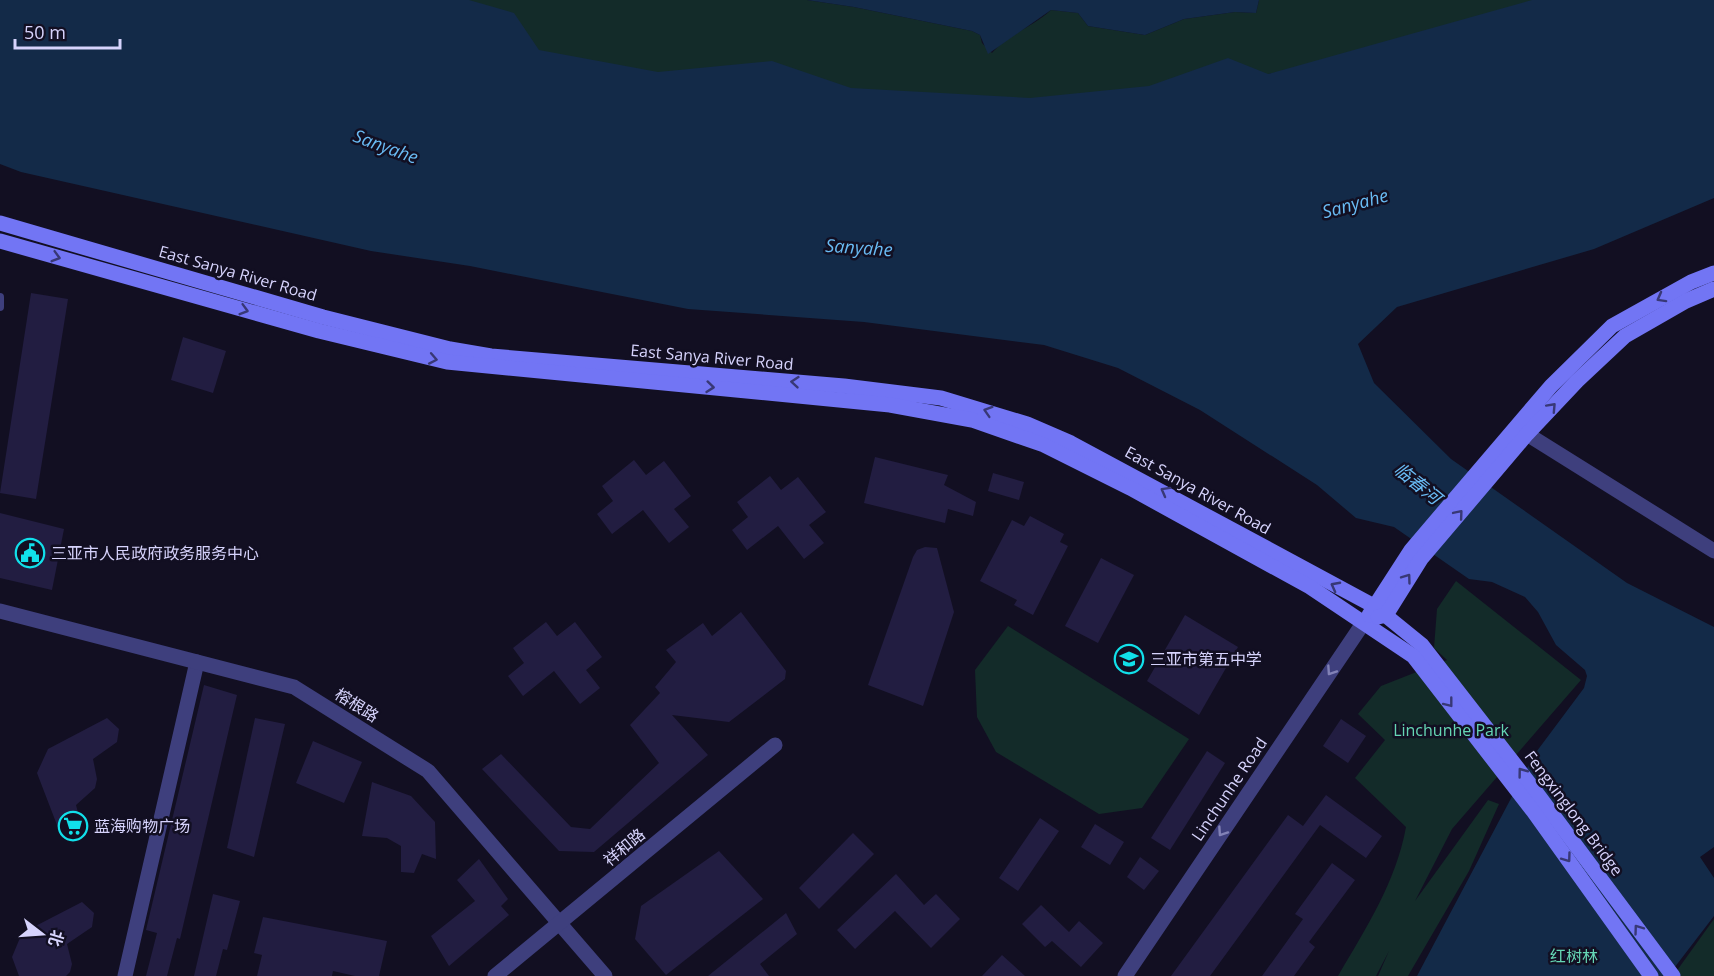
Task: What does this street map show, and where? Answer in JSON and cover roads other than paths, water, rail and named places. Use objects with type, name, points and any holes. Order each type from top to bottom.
[{"type":"main road","name":"East Sanya River Road","points":[[0,223],[323,317],[473,354],[904,392],[973,406],[1071,442],[1380,610],[1418,651]]},
{"type":"main road","name":"East Sanya River Road","points":[[0,241],[319,331],[447,362],[890,405],[972,420],[1044,446],[1130,488],[1310,587],[1364,622],[1418,651]]},
{"type":"main road","points":[[1364,622],[1380,610],[1416,555],[1507,445],[1551,386],[1612,326],[1691,282],[1714,273]]},
{"type":"main road","points":[[1507,445],[1527,434],[1625,336],[1686,301],[1714,289]]},
{"type":"main road","name":"Fengxinglong Bridge","points":[[1418,651],[1651,976]]},
{"type":"main road","name":"Fengxinglong Bridge","points":[[1418,651],[1533,788],[1673,976]]},
{"type":"street","points":[[1527,434],[1714,550]]},
{"type":"street","name":"榕根路","points":[[0,611],[294,687],[428,771],[605,976]]},
{"type":"street","name":"Linchunhe Road","points":[[1125,976],[1364,622]]},
{"type":"street","points":[[125,976],[197,662]]},
{"type":"street","name":"祥和路","points":[[495,976],[775,745]]},
{"type":"lane","points":[[0,297],[0,306]]},
{"type":"water","points":[[0,0],[469,0],[514,13],[539,50],[658,72],[772,61],[851,88],[1030,98],[1149,86],[1228,58],[1268,74],[1532,0],[1714,0],[1714,198],[1594,249],[1397,307],[1358,344],[1374,383],[1451,459],[1627,583],[1714,627],[1714,847],[1700,857],[1714,878],[1714,916],[1668,976],[1417,976],[1534,755],[1584,688],[1587,676],[1585,670],[1556,645],[1538,612],[1525,597],[1492,582],[1469,579],[1394,527],[1356,518],[1317,485],[1200,410],[1118,368],[1044,345],[864,322],[688,309],[470,266],[371,251],[21,172],[0,164]]},
{"type":"water","points":[[807,0],[1259,0],[1256,13],[1235,12],[1184,19],[1145,35],[1088,26],[1078,13],[1051,10],[988,54],[980,35],[972,31]]},
{"type":"place","name":"三亚市人民政府政务服务中心","points":[[30,553]]},
{"type":"place","name":"三亚市第五中学","points":[[1129,659]]},
{"type":"place","name":"蓝海购物广场","points":[[73,826]]},
{"type":"water label","name":"Sanyahe","points":[[386,146]]},
{"type":"water label","name":"Sanyahe","points":[[1355,203]]},
{"type":"water label","name":"Sanyahe","points":[[859,247]]},
{"type":"water label","name":"临春河","points":[[1418,483]]},
{"type":"park label","name":"Linchunhe Park","points":[[1451,730]]},
{"type":"park label","name":"红树林","points":[[1574,956]]}]
